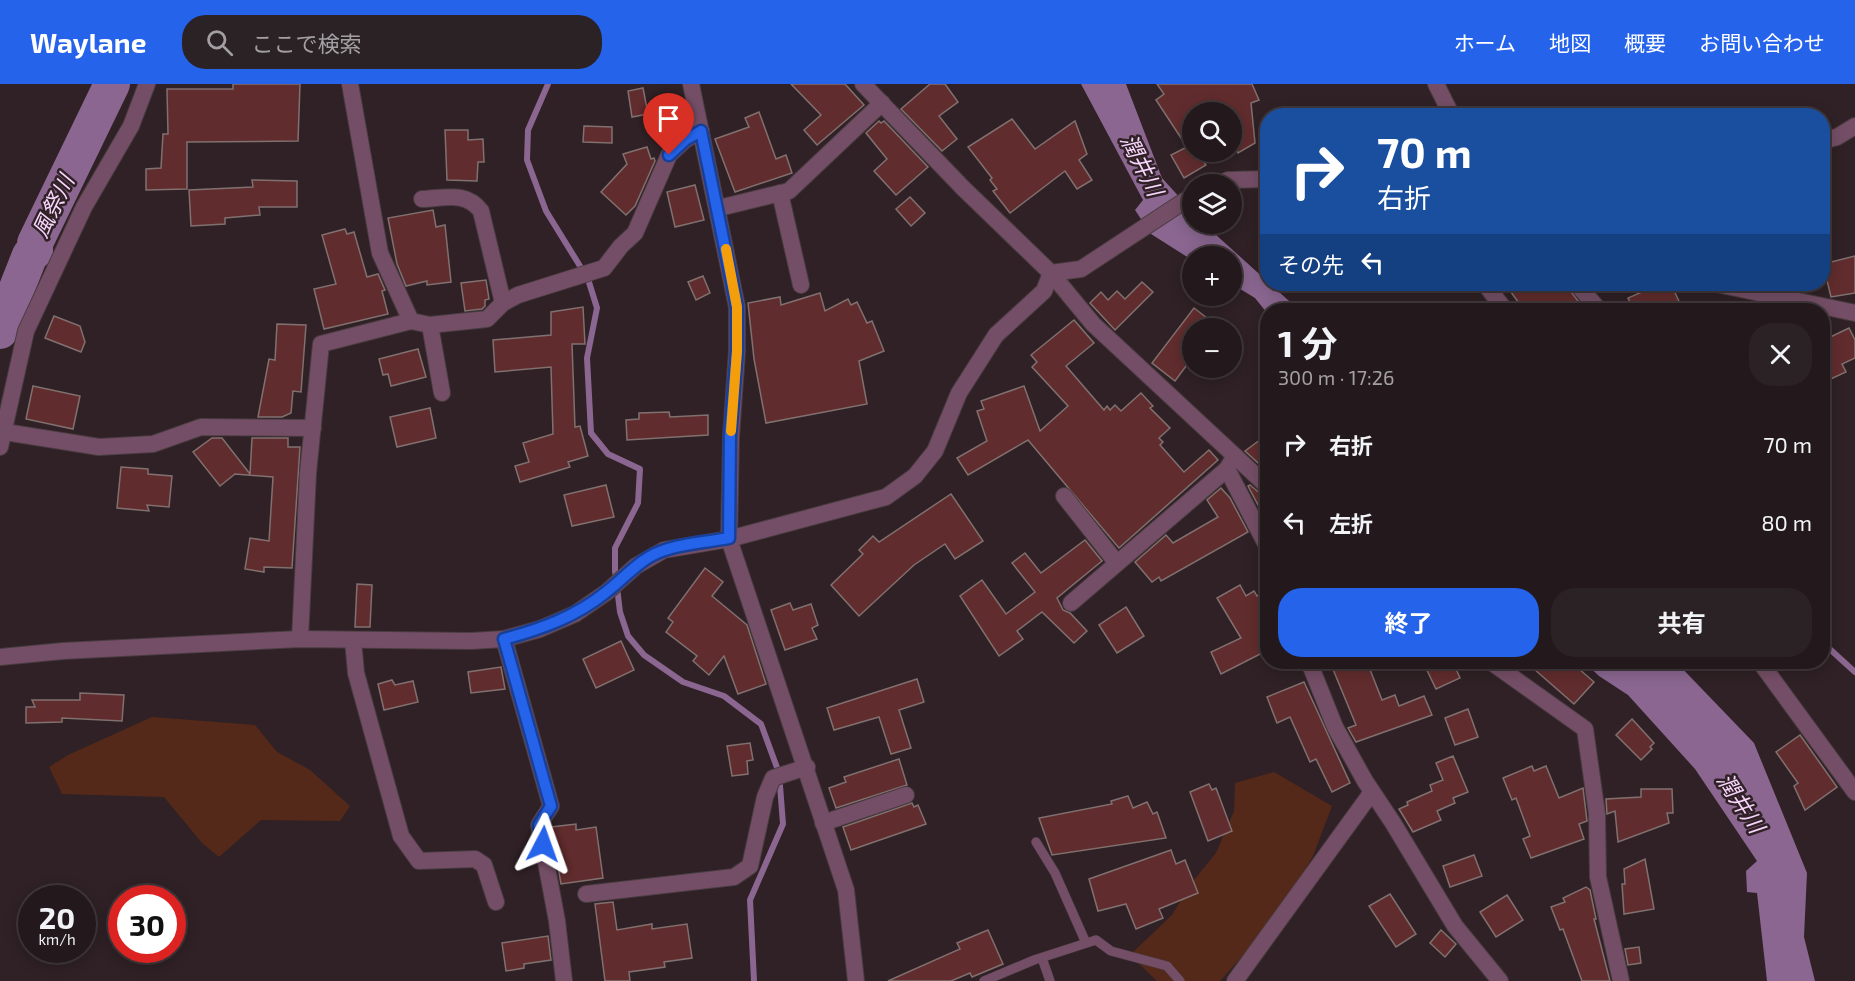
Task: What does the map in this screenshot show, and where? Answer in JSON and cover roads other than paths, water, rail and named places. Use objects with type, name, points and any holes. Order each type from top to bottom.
[{"type":"street","points":[[147,84],[131,126],[84,207],[26,331],[8,403],[2,439],[99,447],[153,444],[201,427],[313,428]]},
{"type":"street","points":[[350,84],[380,253],[411,321]]},
{"type":"street","points":[[692,84],[719,208],[737,307],[737,351],[730,436],[729,538],[802,769],[846,891],[856,981]]},
{"type":"street","points":[[863,84],[963,188],[1052,273],[1093,324],[1231,462],[1260,482]]},
{"type":"street","points":[[1436,84],[1448,108]]},
{"type":"street","points":[[719,208],[789,191],[882,104]]},
{"type":"street","points":[[300,639],[306,497],[321,344],[411,321],[430,325],[487,319],[503,303],[604,268],[621,246],[635,233],[669,155],[685,140],[701,131]]},
{"type":"street","points":[[1830,138],[1853,131]]},
{"type":"street","points":[[1242,179],[1260,178]]},
{"type":"street","points":[[780,193],[801,285]]},
{"type":"street","points":[[422,199],[465,197],[477,206],[489,238],[503,303]]},
{"type":"street","points":[[1052,273],[1081,269],[1182,203]]},
{"type":"street","points":[[0,657],[63,651],[300,639],[504,639],[540,629],[575,614],[607,592],[636,566],[664,550],[729,538],[886,498],[915,476],[935,451],[959,393],[996,335],[1044,291],[1052,273]]},
{"type":"street","points":[[1490,291],[1500,303]]},
{"type":"street","points":[[1583,291],[1593,303]]},
{"type":"street","points":[[1750,291],[1807,303]]},
{"type":"street","points":[[1830,308],[1855,313]]},
{"type":"street","points":[[430,325],[442,393]]},
{"type":"street","points":[[1231,462],[1260,529]]},
{"type":"street","points":[[1071,603],[1231,462]]},
{"type":"street","points":[[1064,496],[1116,562]]},
{"type":"street","points":[[504,639],[551,806],[539,825],[557,921],[564,981]]},
{"type":"street","points":[[353,640],[356,673],[401,836],[419,861],[475,859],[484,865],[496,902]]},
{"type":"street","points":[[1312,669],[1335,727],[1372,792],[1455,926],[1500,981]]},
{"type":"street","points":[[1501,669],[1586,729],[1597,814],[1598,877],[1620,981]]},
{"type":"street","points":[[1765,669],[1855,792]]},
{"type":"street","points":[[586,894],[734,877],[750,866],[765,797],[773,778],[802,769]]},
{"type":"street","points":[[1235,981],[1372,792]]},
{"type":"street","points":[[823,823],[906,795]]},
{"type":"lane","points":[[1036,842],[1055,873],[1086,943]]},
{"type":"lane","points":[[984,981],[1042,957],[1096,940],[1111,951],[1167,966],[1180,981]]},
{"type":"lane","points":[[1042,957],[1050,981]]},
{"type":"water","name":"潤井川","points":[[1081,84],[1126,84],[1162,178],[1182,200],[1182,234],[1215,234],[1228,246],[1182,246],[1182,254],[1151,234],[1135,210],[1143,200]]},
{"type":"water","points":[[1242,258],[1260,275],[1260,291],[1278,291],[1291,303],[1260,304],[1255,298],[1242,290]]},
{"type":"water","name":"潤井川","points":[[1592,669],[1683,669],[1754,743],[1807,873],[1804,937],[1815,981],[1767,981],[1757,893],[1747,892],[1746,871],[1757,861],[1695,769],[1628,695]]},
{"type":"waterway","name":"風祭川","points":[[0,331],[30,255],[35,251],[35,243],[112,84]]},
{"type":"waterway","points":[[548,84],[528,130],[527,160],[546,211],[588,279],[597,308],[587,358],[591,433],[608,454],[640,469],[638,503],[615,548],[620,612],[628,636],[644,655],[683,682],[724,696],[761,724],[779,773],[783,824],[750,900],[754,981]]},
{"type":"waterway","points":[[1830,649],[1855,672]]}]
